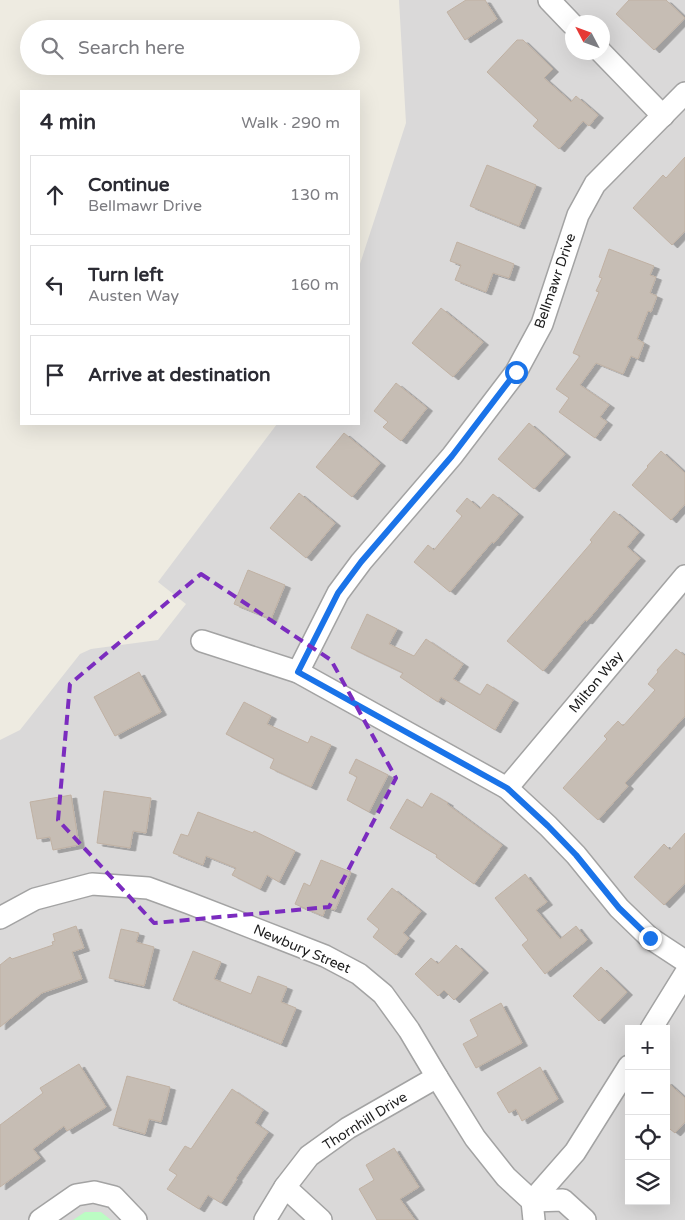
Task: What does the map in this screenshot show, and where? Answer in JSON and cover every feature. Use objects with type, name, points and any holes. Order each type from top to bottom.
[{"type":"street","points":[[549,0],[565,17]]},
{"type":"street","points":[[609,60],[662,116]]},
{"type":"street","name":"Bellmawr Drive","points":[[298,672],[338,593],[361,562],[452,456],[516,372],[542,324],[578,215],[595,184],[685,94]]},
{"type":"street","name":"Milton Way","points":[[507,788],[685,576]]},
{"type":"street","points":[[202,641],[298,672],[507,788],[576,855],[619,908],[650,938],[685,961]]},
{"type":"street","name":"Newbury Street","points":[[0,918],[34,899],[92,884],[148,888],[325,956],[360,974],[383,994],[409,1030],[475,1138],[533,1210]]},
{"type":"street","points":[[653,1025],[685,974]]},
{"type":"street","points":[[533,1210],[574,1152],[626,1070]]},
{"type":"street","name":"Thornhill Drive","points":[[265,1220],[285,1187],[309,1156],[348,1128],[437,1077]]},
{"type":"street","points":[[285,1187],[321,1220]]},
{"type":"street","points":[[40,1220],[76,1196],[94,1192],[114,1197],[136,1220]]},
{"type":"street","points":[[533,1210],[563,1200],[586,1220]]},
{"type":"highlighted area","points":[[201,574],[331,660],[396,778],[329,907],[154,923],[58,820],[70,684]]},
{"type":"shaded area","points":[[399,0],[685,0],[685,1220],[0,1220],[0,740],[20,730],[80,654],[91,649],[158,640],[186,604],[158,582],[276,425],[360,425],[360,264],[406,123]]},
{"type":"green space","points":[[85,1212],[101,1212],[111,1220],[73,1220]]},
{"type":"building","points":[[466,0],[485,0],[497,19],[465,40],[447,12]]},
{"type":"building","points":[[629,0],[666,0],[685,18],[654,50],[616,14]]},
{"type":"building","points":[[517,40],[523,40],[553,69],[544,78],[571,102],[576,96],[598,115],[589,126],[583,121],[559,149],[533,126],[538,120],[487,72]]},
{"type":"building","points":[[685,157],[685,231],[672,245],[633,208],[663,175],[666,178]]},
{"type":"building","points":[[487,165],[536,185],[519,226],[470,206]]},
{"type":"building","points":[[457,242],[514,264],[509,278],[493,273],[486,292],[455,280],[461,265],[450,261]]},
{"type":"building","points":[[609,249],[654,266],[650,275],[656,277],[650,293],[657,296],[651,312],[648,311],[637,339],[644,343],[638,359],[631,356],[623,374],[596,363],[580,385],[609,405],[600,417],[607,422],[595,438],[559,412],[569,398],[556,389],[580,356],[573,353],[599,292],[596,291],[602,278],[599,277]]},
{"type":"building","points":[[441,308],[483,342],[453,377],[412,343]]},
{"type":"building","points":[[396,383],[427,408],[401,441],[383,427],[388,422],[374,411]]},
{"type":"building","points":[[529,423],[565,454],[534,489],[498,459]]},
{"type":"building","points":[[344,433],[380,463],[352,497],[316,467]]},
{"type":"building","points":[[661,451],[685,473],[685,504],[671,520],[632,485]]},
{"type":"building","points":[[299,493],[335,523],[306,558],[270,528]]},
{"type":"building","points":[[493,494],[518,514],[450,592],[414,562],[428,545],[434,550],[462,516],[456,511],[467,498],[480,509]]},
{"type":"building","points":[[614,511],[639,532],[627,547],[640,558],[543,671],[507,641],[592,542],[590,540]]},
{"type":"building","points":[[248,570],[285,585],[271,619],[234,604]]},
{"type":"building","points":[[367,614],[397,629],[389,644],[414,656],[426,639],[463,664],[453,679],[480,695],[487,684],[513,700],[495,730],[441,697],[438,702],[400,677],[403,673],[351,648]]},
{"type":"building","points":[[676,649],[685,656],[685,716],[625,783],[628,786],[598,820],[563,788],[607,739],[604,736],[618,721],[623,726],[655,690],[648,684],[658,672],[657,670]]},
{"type":"building","points":[[139,672],[161,712],[115,736],[94,697]]},
{"type":"building","points":[[244,702],[271,716],[267,724],[308,743],[311,736],[331,745],[311,787],[270,768],[274,759],[226,734]]},
{"type":"building","points":[[356,759],[388,775],[369,812],[347,800],[357,777],[349,773]]},
{"type":"building","points":[[104,791],[151,798],[146,833],[133,831],[130,848],[97,843]]},
{"type":"building","points":[[431,793],[448,803],[502,845],[474,884],[436,857],[437,855],[390,828],[407,799],[422,808]]},
{"type":"building","points":[[71,795],[79,845],[53,850],[50,837],[37,839],[30,802]]},
{"type":"building","points":[[198,812],[253,833],[254,831],[295,851],[279,882],[267,875],[260,889],[232,875],[236,868],[206,856],[203,865],[173,853],[181,834],[188,836]]},
{"type":"building","points":[[685,833],[685,883],[664,905],[634,877],[664,844],[670,850]]},
{"type":"building","points":[[321,860],[351,872],[335,910],[326,907],[323,916],[295,904],[304,883],[310,886]]},
{"type":"building","points":[[525,874],[547,902],[536,910],[560,939],[576,926],[587,940],[545,974],[522,945],[528,940],[495,898]]},
{"type":"building","points":[[392,888],[421,911],[403,933],[409,938],[396,955],[373,937],[379,929],[367,919]]},
{"type":"building","points":[[76,926],[84,948],[72,952],[82,979],[42,993],[0,1027],[0,965],[10,957],[12,959],[53,945],[52,942],[55,941],[53,934]]},
{"type":"building","points":[[121,929],[139,933],[136,942],[154,947],[144,986],[109,978]]},
{"type":"building","points":[[456,945],[483,970],[454,1000],[444,990],[438,996],[415,974],[431,958],[438,964]]},
{"type":"building","points":[[193,951],[221,962],[214,979],[251,994],[258,976],[287,987],[281,1002],[296,1008],[281,1044],[173,1000]]},
{"type":"building","points":[[601,967],[627,992],[599,1021],[573,996]]},
{"type":"building","points":[[501,1003],[522,1043],[476,1068],[463,1044],[478,1036],[470,1020]]},
{"type":"building","points":[[79,1064],[106,1107],[67,1131],[64,1126],[33,1149],[40,1158],[0,1187],[0,1125],[43,1093],[40,1088]]},
{"type":"building","points":[[540,1067],[558,1099],[522,1121],[516,1109],[509,1113],[497,1093]]},
{"type":"building","points":[[127,1076],[170,1087],[161,1122],[149,1119],[145,1134],[113,1125]]},
{"type":"building","points":[[670,1085],[685,1098],[685,1122],[675,1133],[670,1129]]},
{"type":"building","points":[[232,1089],[263,1110],[255,1123],[268,1132],[221,1203],[208,1195],[199,1209],[167,1189],[177,1175],[169,1170],[185,1146],[191,1149]]},
{"type":"building","points":[[394,1148],[419,1187],[400,1199],[415,1220],[377,1220],[359,1189],[374,1180],[366,1165]]},
{"type":"route","points":[[516,372],[452,456],[361,562],[338,593],[298,672],[507,788],[576,855],[619,908],[650,938]]}]
